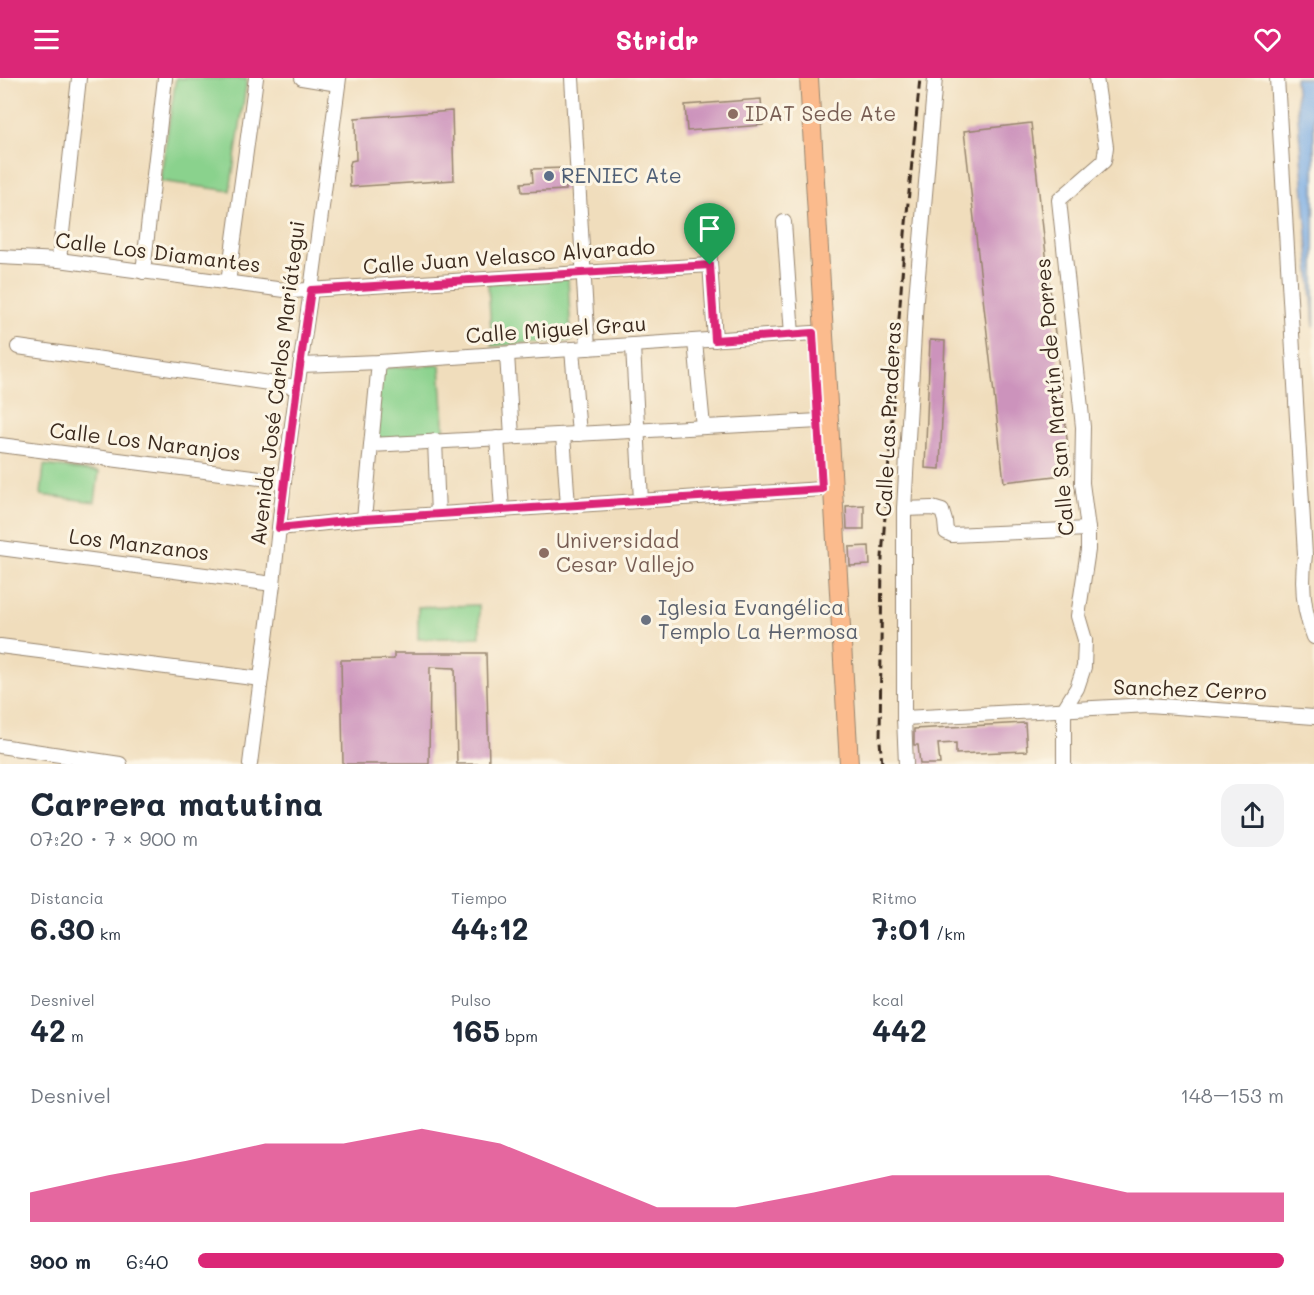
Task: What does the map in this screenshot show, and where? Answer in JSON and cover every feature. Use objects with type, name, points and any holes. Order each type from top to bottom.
[{"type":"main road","points":[[799,78],[837,764]]},
{"type":"main road","points":[[809,78],[849,764]]},
{"type":"street","points":[[58,260],[79,78]]},
{"type":"street","points":[[143,272],[165,78]]},
{"type":"street","points":[[228,283],[256,78]]},
{"type":"street","points":[[302,78],[339,81]]},
{"type":"street","points":[[572,78],[588,348]]},
{"type":"street","name":"Calle Las Praderas","points":[[906,764],[904,510],[916,310],[934,78]]},
{"type":"street","name":"Calle San Martín de Porres","points":[[1064,764],[1064,709],[1077,688],[1084,667],[1085,640],[1078,616],[1088,550],[1088,529],[1082,483],[1083,427],[1059,200],[1104,161],[1106,147],[1096,78]]},
{"type":"street","points":[[1277,78],[1305,555],[1303,592],[1307,617],[1314,637]]},
{"type":"street","name":"Avenida José Carlos Mariátegui","points":[[250,764],[284,481],[339,81]]},
{"type":"street","points":[[784,222],[792,335]]},
{"type":"street","points":[[708,230],[715,340]]},
{"type":"street","name":"Calle Los Diamantes","points":[[0,257],[58,260],[292,291],[311,290]]},
{"type":"street","name":"Calle Juan Velasco Alvarado","points":[[311,290],[710,265]]},
{"type":"street","name":"Calle Miguel Grau","points":[[301,365],[572,350],[813,333]]},
{"type":"street","points":[[695,341],[703,427]]},
{"type":"street","points":[[633,346],[641,501]]},
{"type":"street","points":[[18,347],[297,387]]},
{"type":"street","points":[[572,350],[579,434]]},
{"type":"street","points":[[507,354],[512,437]]},
{"type":"street","points":[[364,519],[379,362]]},
{"type":"street","points":[[371,445],[819,421]]},
{"type":"street","points":[[563,435],[568,506]]},
{"type":"street","points":[[497,438],[502,510]]},
{"type":"street","points":[[435,441],[438,514]]},
{"type":"street","name":"Calle Los Naranjos","points":[[0,445],[284,481]]},
{"type":"street","points":[[279,528],[364,519],[822,489]]},
{"type":"street","points":[[904,510],[932,508],[942,511],[946,532],[952,535],[1088,529]]},
{"type":"street","name":"Los Manzanos","points":[[0,548],[273,584]]},
{"type":"street","points":[[0,646],[261,679]]},
{"type":"street","name":"Sanchez Cerro","points":[[904,718],[1149,705],[1314,717]]},
{"type":"street","points":[[0,746],[120,764]]},
{"type":"green space","points":[[176,78],[247,79],[230,191],[160,181]]},
{"type":"green space","points":[[568,278],[571,341],[492,346],[488,283]]},
{"type":"green space","points":[[440,365],[445,438],[374,442],[380,368]]},
{"type":"green space","points":[[44,465],[99,472],[95,502],[41,495]]},
{"type":"green space","points":[[479,605],[480,637],[418,639],[418,607]]},
{"type":"water","points":[[1295,78],[1314,78],[1314,327]]},
{"type":"building","points":[[761,99],[763,125],[687,131],[685,105]]},
{"type":"building","points":[[452,111],[454,180],[350,187],[349,167],[351,161],[356,160],[355,118]]},
{"type":"building","points":[[1031,123],[1071,474],[1004,482],[964,131]]},
{"type":"building","name":"RENIEC Ate","points":[[565,168],[566,190],[522,192],[521,183],[533,182],[532,169]]},
{"type":"building","points":[[930,340],[945,341],[940,469],[925,468]]},
{"type":"building","points":[[864,505],[864,529],[847,529],[846,506]]},
{"type":"building","points":[[869,546],[870,565],[850,566],[849,547]]},
{"type":"building","points":[[394,653],[486,653],[489,764],[457,764],[455,668],[430,667],[429,764],[343,764],[341,660],[394,659]]},
{"type":"building","points":[[1025,723],[1027,751],[956,754],[956,743],[938,744],[940,764],[920,764],[918,745],[914,745],[914,729]]},
{"type":"railway","points":[[882,764],[880,741],[882,558],[905,234],[920,78]]},
{"type":"place","name":"IDAT Sede Ate","points":[[733,114]]},
{"type":"place","name":"RENIEC Ate","points":[[549,176]]},
{"type":"place","name":"Universidad Cesar Vallejo","points":[[544,553]]},
{"type":"place","name":"Iglesia Evangélica Templo La Hermosa","points":[[646,620]]},
{"type":"route","points":[[710,265],[715,340],[813,333],[822,489],[364,519],[279,528],[311,290],[710,265]]}]
